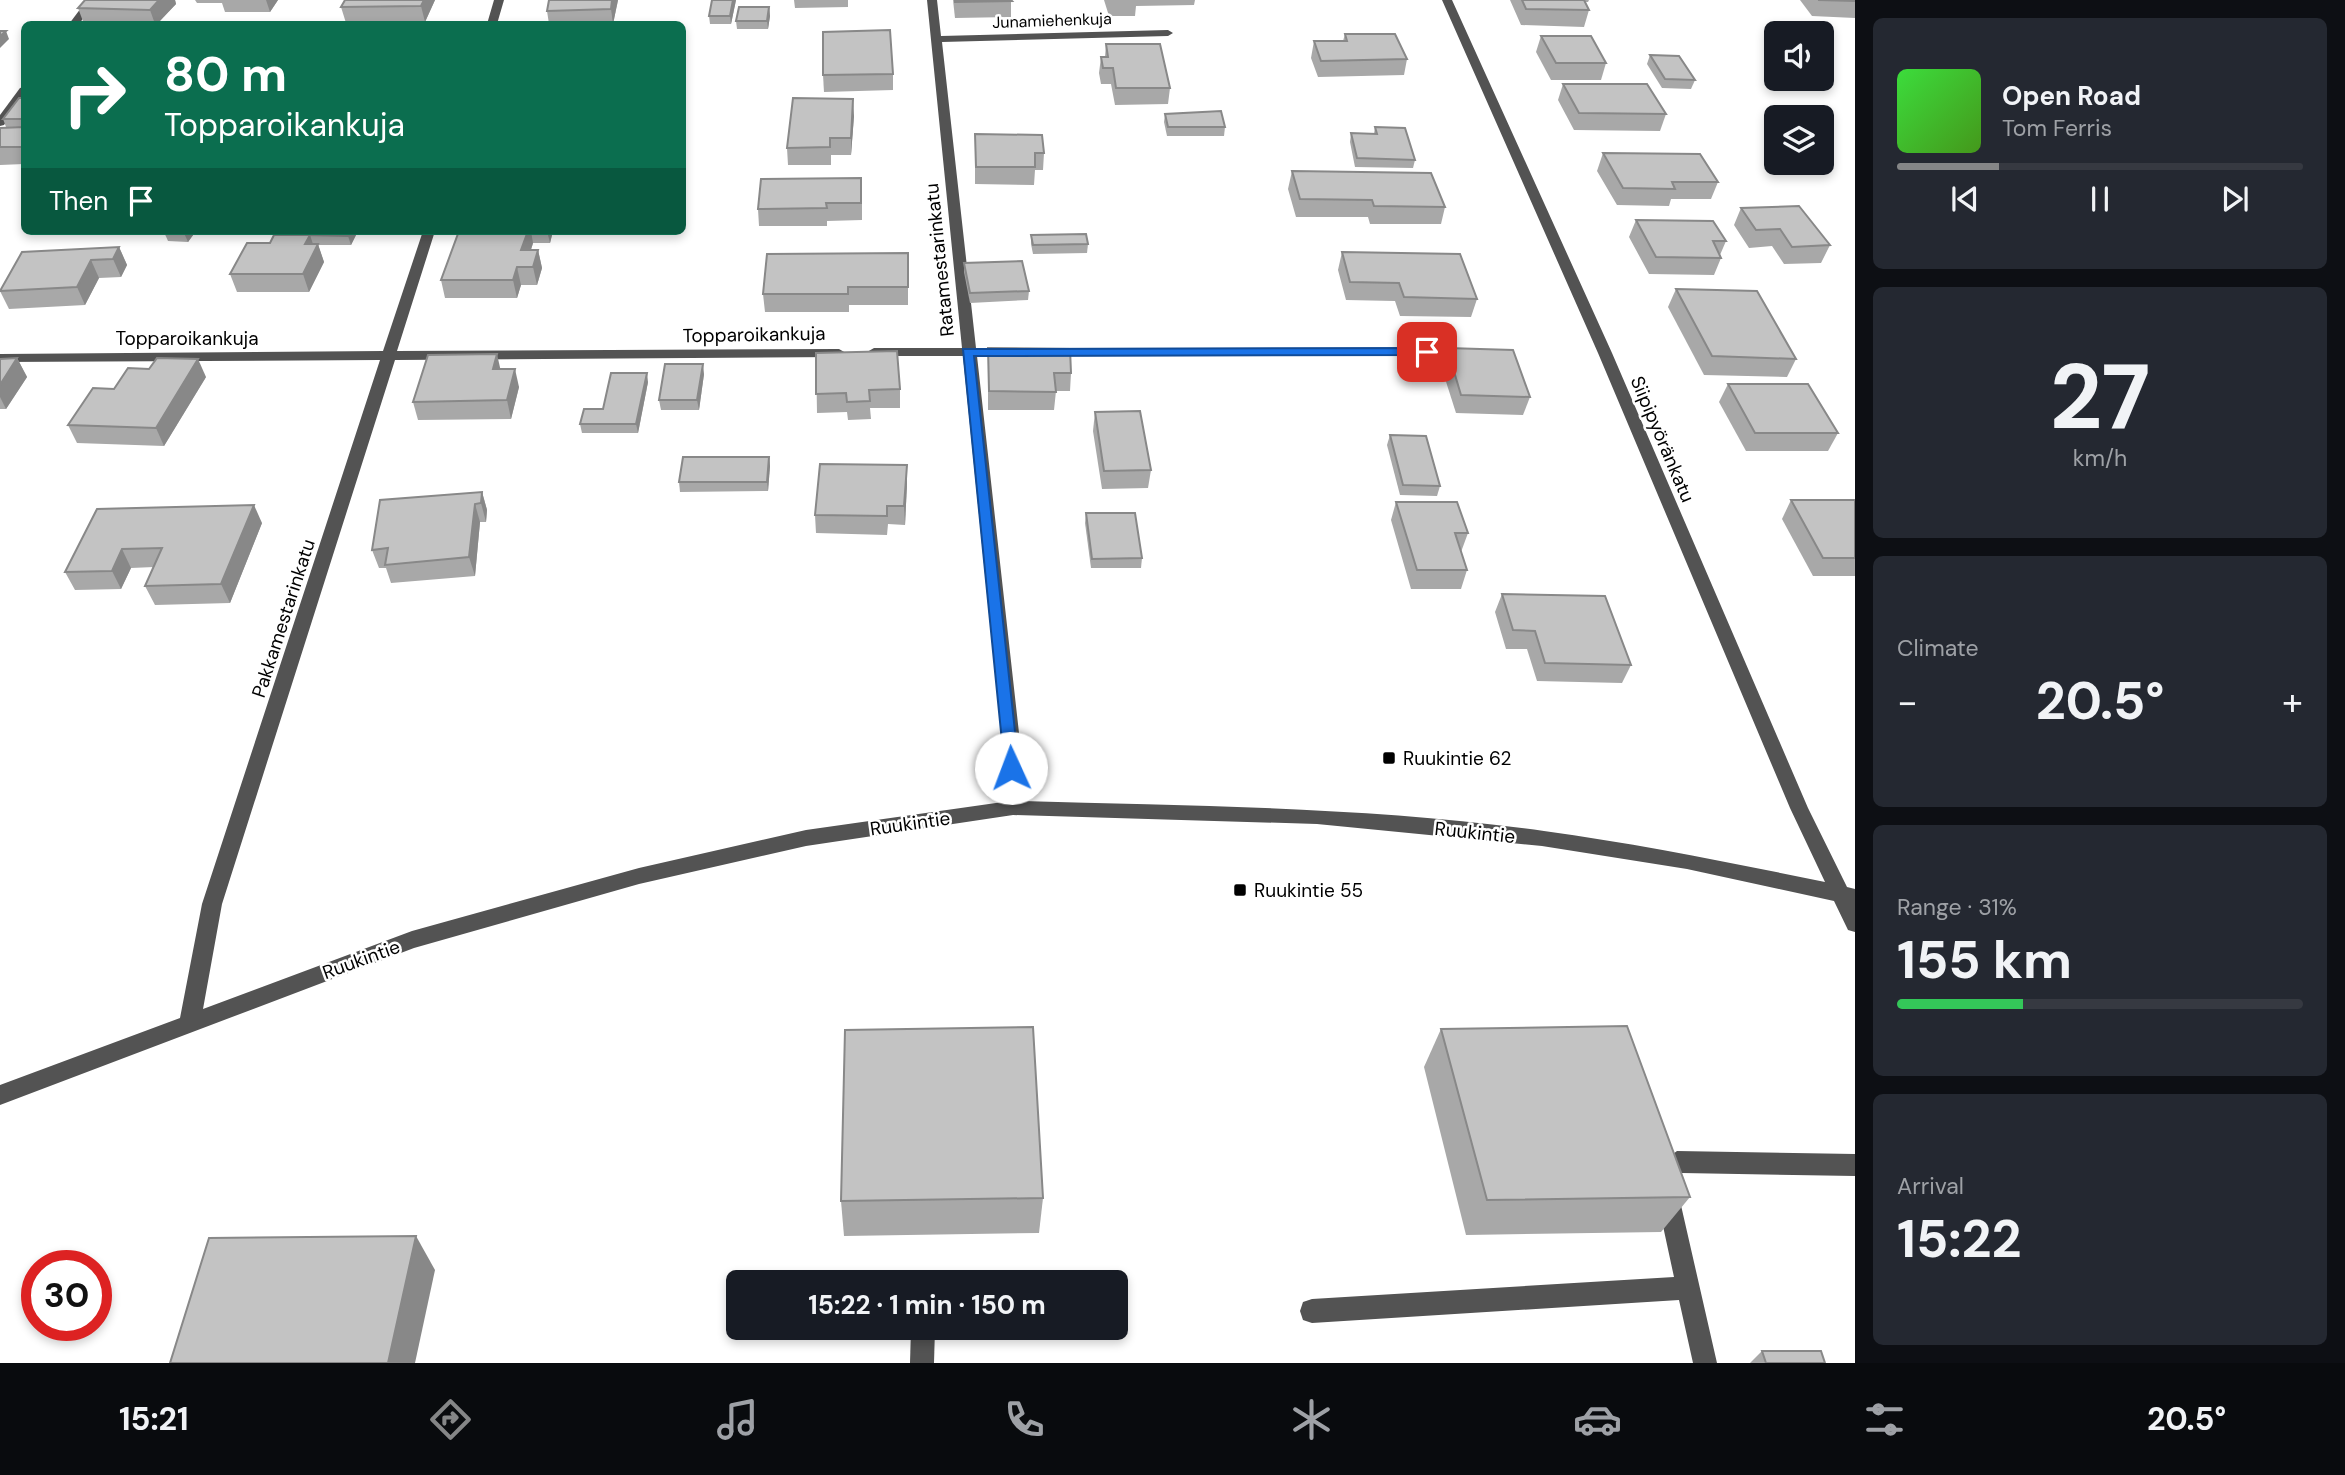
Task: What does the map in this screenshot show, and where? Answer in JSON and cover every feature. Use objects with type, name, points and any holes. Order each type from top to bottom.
[{"type":"street","points":[[76,21],[92,0]]},
{"type":"street","points":[[493,21],[499,0]]},
{"type":"street","name":"Ratamestarinkatu","points":[[932,0],[967,352],[1010,733],[1013,808]]},
{"type":"street","name":"Siipipyöränkatu","points":[[1447,0],[1605,353],[1800,808],[1848,896],[1855,924]]},
{"type":"street","name":"Junamiehenkuja","points":[[937,39],[1168,33]]},
{"type":"street","points":[[0,123],[21,94]]},
{"type":"street","name":"Pakkamestarinkatu","points":[[190,1021],[212,904],[428,235]]},
{"type":"street","name":"Topparoikankuja","points":[[0,358],[1480,352]]},
{"type":"street","name":"Ruukintie","points":[[0,1095],[190,1021],[412,940],[639,876],[806,838],[1013,808],[1317,817],[1542,838],[1687,861],[1848,896]]},
{"type":"street","points":[[1705,1363],[1663,1175],[1677,1162],[1855,1165]]},
{"type":"street","points":[[1312,1311],[1688,1288]]},
{"type":"street","points":[[922,1363],[923,1340]]},
{"type":"building","points":[[85,0],[159,0],[150,10],[78,8]]},
{"type":"building","points":[[345,0],[424,0],[421,6],[341,7]]},
{"type":"building","points":[[549,0],[612,0],[611,9],[547,11]]},
{"type":"building","points":[[712,0],[733,0],[730,16],[709,16]]},
{"type":"building","points":[[1011,0],[1012,1],[955,2]]},
{"type":"building","points":[[1522,0],[1584,0],[1589,10],[1526,9]]},
{"type":"building","points":[[739,7],[769,7],[767,21],[736,21]]},
{"type":"building","points":[[890,30],[893,74],[823,75],[823,32]]},
{"type":"building","points":[[1345,34],[1395,34],[1407,59],[1321,61],[1314,41],[1347,41]]},
{"type":"building","points":[[1541,36],[1591,36],[1606,63],[1556,63]]},
{"type":"building","points":[[1106,44],[1160,44],[1170,88],[1116,88],[1113,68],[1103,68],[1101,57],[1108,57]]},
{"type":"building","points":[[1650,55],[1679,56],[1695,80],[1665,79]]},
{"type":"building","points":[[1563,84],[1647,84],[1666,114],[1579,113]]},
{"type":"building","points":[[19,98],[21,98],[21,119],[3,119]]},
{"type":"building","points":[[793,98],[853,99],[851,138],[830,138],[830,147],[787,148]]},
{"type":"building","points":[[1221,111],[1225,127],[1168,127],[1165,114]]},
{"type":"building","points":[[21,127],[21,147],[0,147],[0,128]]},
{"type":"building","points":[[1375,127],[1405,128],[1415,160],[1357,158],[1351,133],[1377,134]]},
{"type":"building","points":[[975,134],[1042,135],[1044,153],[1035,153],[1035,167],[976,167]]},
{"type":"building","points":[[1603,153],[1700,154],[1718,182],[1672,182],[1675,189],[1623,188]]},
{"type":"building","points":[[1292,171],[1431,173],[1445,207],[1374,206],[1372,200],[1300,199]]},
{"type":"building","points":[[861,178],[861,203],[826,203],[827,208],[758,209],[761,179]]},
{"type":"building","points":[[1799,206],[1830,245],[1792,247],[1780,229],[1756,230],[1741,208]]},
{"type":"building","points":[[1636,220],[1713,221],[1726,241],[1713,241],[1721,258],[1656,257]]},
{"type":"building","points":[[1086,234],[1088,244],[1033,245],[1031,235]]},
{"type":"building","points":[[274,235],[310,235],[305,244],[318,244],[303,274],[230,274],[247,243],[270,243]]},
{"type":"building","points":[[458,235],[527,235],[521,250],[538,250],[533,267],[517,267],[513,280],[441,280]]},
{"type":"building","points":[[119,247],[113,259],[91,260],[77,287],[0,291],[22,252]]},
{"type":"building","points":[[1342,252],[1460,254],[1477,299],[1404,297],[1399,283],[1350,282]]},
{"type":"building","points":[[908,253],[908,287],[848,287],[848,294],[763,294],[767,254]]},
{"type":"building","points":[[1022,261],[1029,291],[970,293],[964,263]]},
{"type":"building","points":[[1676,289],[1757,291],[1796,359],[1712,356]]},
{"type":"building","points":[[988,348],[1070,349],[1071,373],[1054,373],[1056,392],[989,391]]},
{"type":"building","points":[[1447,348],[1513,350],[1530,397],[1461,395]]},
{"type":"building","points":[[897,351],[900,389],[869,390],[870,401],[847,402],[846,393],[816,394],[816,353]]},
{"type":"building","points":[[497,354],[493,369],[515,369],[507,400],[413,402],[428,355]]},
{"type":"building","points":[[17,358],[0,385],[0,359]]},
{"type":"building","points":[[157,358],[198,359],[156,428],[68,425],[93,388],[114,389],[128,368],[149,369]]},
{"type":"building","points":[[665,364],[703,364],[697,400],[659,400]]},
{"type":"building","points":[[611,373],[647,373],[636,424],[580,424],[584,409],[603,409]]},
{"type":"building","points":[[1728,384],[1808,384],[1838,433],[1755,433]]},
{"type":"building","points":[[1140,411],[1151,470],[1104,471],[1095,412]]},
{"type":"building","points":[[1390,435],[1426,436],[1440,486],[1403,485]]},
{"type":"building","points":[[683,457],[769,457],[767,482],[679,482]]},
{"type":"building","points":[[820,464],[907,465],[904,506],[887,506],[887,516],[815,515]]},
{"type":"building","points":[[482,492],[481,503],[475,504],[469,557],[385,565],[388,548],[372,550],[380,500]]},
{"type":"building","points":[[1791,500],[1855,500],[1855,558],[1823,558]]},
{"type":"building","points":[[1396,502],[1457,502],[1468,533],[1455,533],[1467,570],[1417,570]]},
{"type":"building","points":[[254,505],[221,584],[145,586],[162,548],[122,549],[112,571],[65,572],[97,509]]},
{"type":"building","points":[[1086,513],[1135,513],[1142,558],[1092,559]]},
{"type":"building","points":[[1502,594],[1605,596],[1631,665],[1545,663],[1535,631],[1513,630]]},
{"type":"building","points":[[1627,1026],[1690,1197],[1487,1200],[1441,1029]]},
{"type":"building","points":[[1033,1027],[1043,1198],[841,1201],[845,1030]]},
{"type":"building","points":[[416,1236],[388,1363],[170,1363],[209,1238]]},
{"type":"building","points":[[1762,1351],[1821,1351],[1825,1363],[1766,1363]]},
{"type":"place","name":"Ruukintie 62","points":[[1389,758]]},
{"type":"place","name":"Ruukintie 55","points":[[1240,890]]},
{"type":"route","points":[[1011,768],[1010,733],[967,352],[1427,352]]}]
